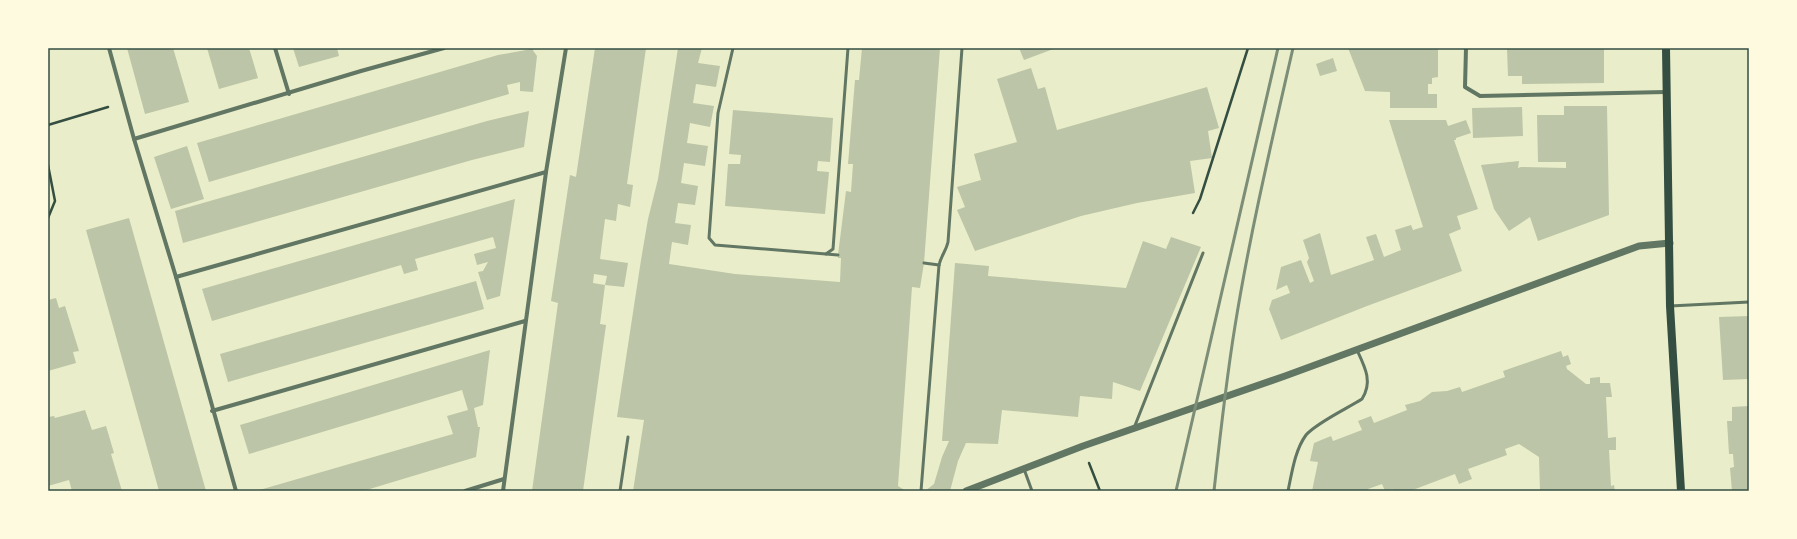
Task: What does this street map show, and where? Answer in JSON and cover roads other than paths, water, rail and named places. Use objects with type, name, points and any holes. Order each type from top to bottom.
[{"type":"main road","points":[[1666,48],[1670,306],[1681,491]]},
{"type":"street","points":[[109,48],[134,139],[176,277],[212,411],[236,491]]},
{"type":"street","points":[[275,48],[289,94]]},
{"type":"street","points":[[134,139],[289,94],[431,50],[444,48]]},
{"type":"street","points":[[503,491],[515,412],[525,321],[546,172],[566,48]]},
{"type":"street","points":[[1466,48],[1465,87],[1480,96],[1666,92]]},
{"type":"street","points":[[176,277],[546,172]]},
{"type":"street","points":[[966,491],[1083,446],[1357,349],[1639,246],[1670,243]]},
{"type":"street","points":[[212,411],[525,321]]},
{"type":"street","points":[[465,491],[504,479]]},
{"type":"lane","points":[[733,48],[718,113],[709,238],[715,245],[838,255]]},
{"type":"lane","points":[[826,254],[832,249],[848,48]]},
{"type":"lane","points":[[921,491],[939,264],[948,242],[962,48]]},
{"type":"lane","points":[[1134,428],[1203,253]]},
{"type":"lane","points":[[924,263],[939,264]]},
{"type":"lane","points":[[1670,306],[1749,302]]},
{"type":"lane","points":[[1288,491],[1298,449],[1307,434],[1315,427],[1362,399],[1366,392],[1368,376],[1357,349]]},
{"type":"lane","points":[[620,491],[628,437]]},
{"type":"lane","points":[[1024,469],[1032,491]]},
{"type":"railway","points":[[1176,491],[1278,48]]},
{"type":"railway","points":[[1214,491],[1226,388],[1247,256],[1293,48]]}]
